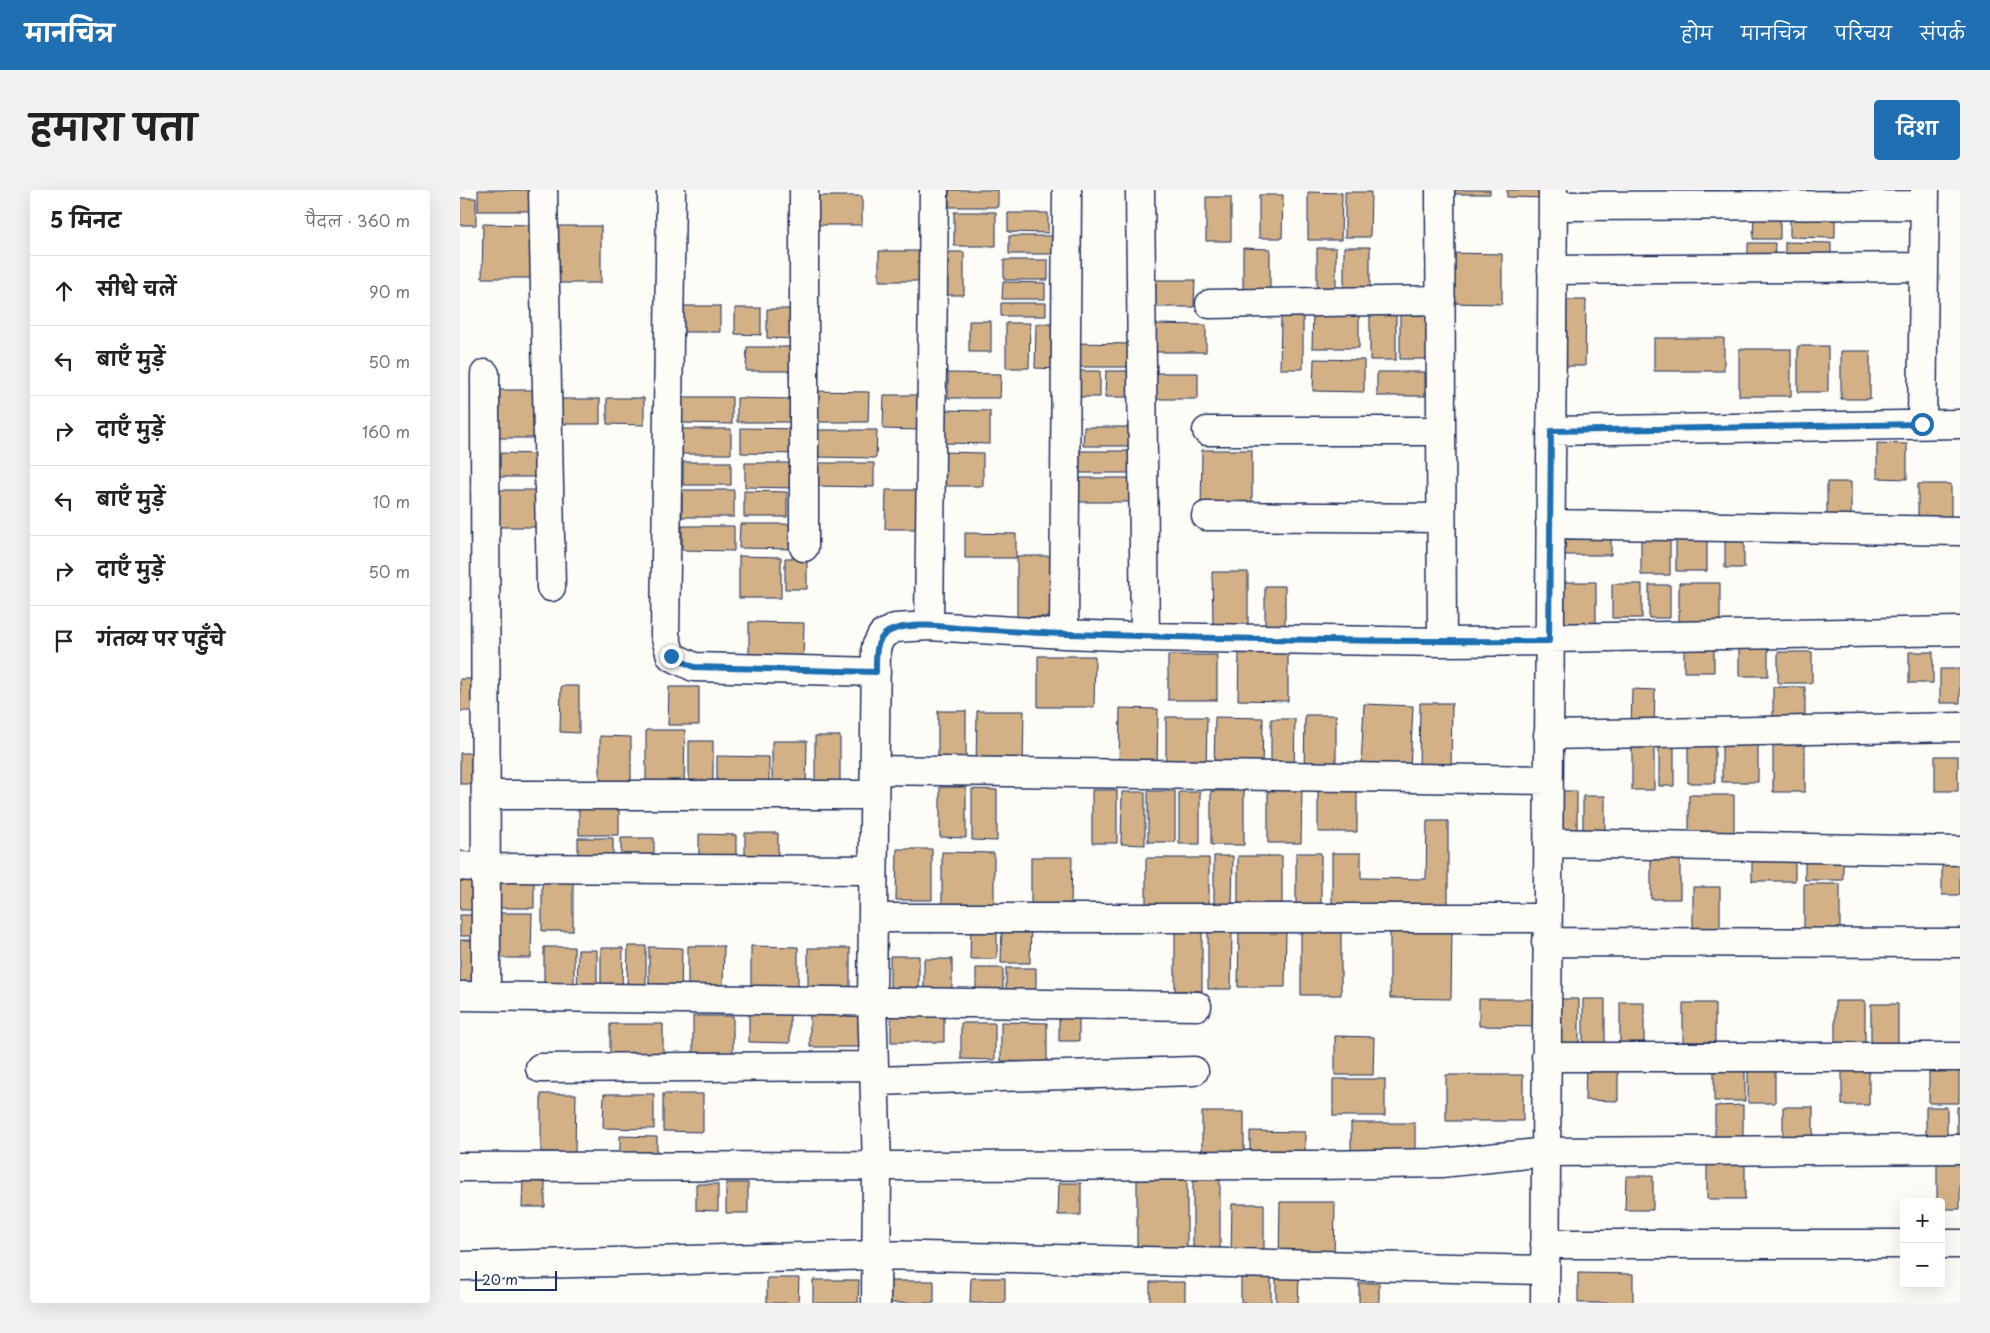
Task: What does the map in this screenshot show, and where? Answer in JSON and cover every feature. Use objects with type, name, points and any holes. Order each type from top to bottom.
[{"type":"street","points":[[543,190],[551,587]]},
{"type":"street","points":[[671,190],[665,635],[671,656],[694,667],[876,672]]},
{"type":"street","points":[[804,190],[804,547]]},
{"type":"street","points":[[930,626],[934,190]]},
{"type":"street","points":[[1064,634],[1067,190]]},
{"type":"street","points":[[1140,190],[1145,637]]},
{"type":"street","points":[[1440,190],[1442,642]]},
{"type":"street","points":[[1545,1303],[1553,198],[1924,198],[1922,424]]},
{"type":"street","points":[[1552,270],[1924,266]]},
{"type":"street","points":[[1210,304],[1441,300]]},
{"type":"street","points":[[485,374],[486,795],[473,867],[473,996],[872,1000],[1197,1006]]},
{"type":"street","points":[[1551,431],[1960,424]]},
{"type":"street","points":[[1207,431],[1441,431]]},
{"type":"street","points":[[1206,516],[1441,518]]},
{"type":"street","points":[[1550,524],[1960,531]]},
{"type":"street","points":[[876,1303],[877,1166],[872,1000],[873,870],[876,647],[882,635],[895,628],[930,626],[1145,637],[1442,642],[1960,631]]},
{"type":"street","points":[[1548,735],[1960,727]]},
{"type":"street","points":[[486,795],[874,783],[1548,780]]},
{"type":"street","points":[[1548,842],[1960,851]]},
{"type":"street","points":[[473,867],[873,870]]},
{"type":"street","points":[[873,918],[1547,930],[1960,943]]},
{"type":"street","points":[[1546,1057],[1960,1056]]},
{"type":"street","points":[[540,1068],[874,1074],[1194,1071]]},
{"type":"street","points":[[460,1167],[1441,1163],[1547,1152],[1960,1149]]},
{"type":"street","points":[[462,1266],[877,1255],[1545,1257],[1900,1244]]},
{"type":"street","points":[[1945,1244],[1960,1244]]},
{"type":"building","points":[[478,190],[534,190],[534,211],[478,211]]},
{"type":"building","points":[[949,190],[998,190],[998,207],[949,207]]},
{"type":"building","points":[[1447,190],[1490,190],[1490,194],[1447,194]]},
{"type":"building","points":[[1507,190],[1545,190],[1545,198],[1507,197]]},
{"type":"building","points":[[1684,190],[1722,190],[1722,199],[1684,199]]},
{"type":"building","points":[[1730,190],[1757,190],[1757,199],[1730,199]]},
{"type":"building","points":[[1308,192],[1342,193],[1341,240],[1308,240]]},
{"type":"building","points":[[1345,192],[1371,192],[1370,237],[1345,237]]},
{"type":"building","points":[[1259,195],[1283,195],[1282,238],[1259,238]]},
{"type":"building","points":[[809,196],[862,196],[862,225],[809,225]]},
{"type":"building","points":[[1206,197],[1231,197],[1231,241],[1206,241]]},
{"type":"building","points":[[460,198],[476,198],[476,225],[460,225]]},
{"type":"building","points":[[954,212],[996,212],[996,246],[954,246]]},
{"type":"building","points":[[1008,213],[1048,213],[1048,233],[1008,232]]},
{"type":"building","points":[[1790,214],[1835,214],[1835,238],[1790,237]]},
{"type":"building","points":[[1754,215],[1780,215],[1780,239],[1753,239]]},
{"type":"building","points":[[483,224],[531,225],[531,278],[482,278]]},
{"type":"building","points":[[552,226],[601,226],[601,283],[552,283]]},
{"type":"building","points":[[1009,236],[1053,236],[1053,254],[1009,254]]},
{"type":"building","points":[[1785,242],[1831,243],[1831,263],[1785,263]]},
{"type":"building","points":[[1748,243],[1775,243],[1774,263],[1748,263]]},
{"type":"building","points":[[1344,247],[1370,247],[1370,295],[1344,295]]},
{"type":"building","points":[[1243,248],[1270,249],[1270,291],[1243,291]]},
{"type":"building","points":[[1317,248],[1336,248],[1336,293],[1317,293]]},
{"type":"building","points":[[879,251],[923,251],[923,281],[879,281]]},
{"type":"building","points":[[940,252],[964,252],[964,295],[939,295]]},
{"type":"building","points":[[1449,253],[1502,254],[1502,304],[1448,303]]},
{"type":"building","points":[[1004,260],[1048,260],[1048,280],[1004,280]]},
{"type":"building","points":[[1147,280],[1195,280],[1194,307],[1147,307]]},
{"type":"building","points":[[1003,282],[1045,283],[1045,299],[1002,299]]},
{"type":"building","points":[[1560,300],[1586,300],[1585,366],[1559,366]]},
{"type":"building","points":[[1001,303],[1046,303],[1046,316],[1001,316]]},
{"type":"building","points":[[678,306],[720,306],[720,332],[677,332]]},
{"type":"building","points":[[735,308],[761,308],[761,335],[735,334]]},
{"type":"building","points":[[767,309],[797,309],[797,339],[767,338]]},
{"type":"building","points":[[1313,312],[1359,312],[1359,348],[1312,348]]},
{"type":"building","points":[[1370,313],[1396,314],[1396,360],[1370,360]]},
{"type":"building","points":[[1400,315],[1429,315],[1429,359],[1400,359]]},
{"type":"building","points":[[1281,317],[1303,317],[1303,369],[1280,369]]},
{"type":"building","points":[[969,321],[991,321],[991,352],[969,352]]},
{"type":"building","points":[[1006,323],[1030,323],[1029,368],[1006,368]]},
{"type":"building","points":[[1036,324],[1059,324],[1059,369],[1035,368]]},
{"type":"building","points":[[1156,324],[1206,325],[1206,352],[1156,352]]},
{"type":"building","points":[[1654,338],[1724,338],[1724,371],[1654,371]]},
{"type":"building","points":[[1072,343],[1133,344],[1133,367],[1072,367]]},
{"type":"building","points":[[1798,346],[1828,346],[1828,392],[1798,392]]},
{"type":"building","points":[[747,347],[794,347],[793,371],[746,371]]},
{"type":"building","points":[[1739,349],[1791,349],[1791,396],[1739,396]]},
{"type":"building","points":[[1841,351],[1870,351],[1870,399],[1841,399]]},
{"type":"building","points":[[1314,359],[1364,360],[1364,392],[1313,391]]},
{"type":"building","points":[[1072,371],[1100,371],[1100,397],[1072,397]]},
{"type":"building","points":[[1106,371],[1131,371],[1131,397],[1105,397]]},
{"type":"building","points":[[1377,372],[1425,372],[1425,396],[1377,396]]},
{"type":"building","points":[[948,373],[1001,374],[1000,398],[948,398]]},
{"type":"building","points":[[1153,373],[1198,373],[1198,399],[1153,399]]},
{"type":"building","points":[[491,390],[540,390],[540,438],[491,438]]},
{"type":"building","points":[[811,391],[869,392],[868,422],[810,422]]},
{"type":"building","points":[[884,395],[918,395],[918,430],[883,429]]},
{"type":"building","points":[[680,397],[732,397],[732,424],[680,423]]},
{"type":"building","points":[[607,398],[644,398],[644,425],[607,424]]},
{"type":"building","points":[[737,398],[793,399],[793,422],[737,422]]},
{"type":"building","points":[[559,399],[600,399],[600,424],[559,424]]},
{"type":"building","points":[[942,410],[990,411],[990,444],[942,443]]},
{"type":"building","points":[[1084,427],[1136,427],[1135,446],[1083,446]]},
{"type":"building","points":[[741,428],[801,429],[801,454],[741,453]]},
{"type":"building","points":[[679,429],[731,429],[731,454],[678,454]]},
{"type":"building","points":[[816,430],[877,430],[876,458],[816,457]]},
{"type":"building","points":[[1877,443],[1907,444],[1907,479],[1877,478]]},
{"type":"building","points":[[1202,450],[1252,450],[1252,512],[1201,512]]},
{"type":"building","points":[[1073,451],[1135,451],[1135,473],[1072,473]]},
{"type":"building","points":[[944,452],[983,453],[983,486],[943,486]]},
{"type":"building","points":[[497,453],[544,454],[544,477],[497,477]]},
{"type":"building","points":[[683,462],[731,462],[731,485],[683,485]]},
{"type":"building","points":[[745,463],[795,463],[795,488],[745,487]]},
{"type":"building","points":[[816,463],[874,463],[874,487],[816,486]]},
{"type":"building","points":[[1075,478],[1133,478],[1133,502],[1075,502]]},
{"type":"building","points":[[1827,482],[1851,482],[1851,521],[1827,521]]},
{"type":"building","points":[[1918,484],[1951,484],[1951,526],[1918,526]]},
{"type":"building","points":[[497,490],[546,490],[545,527],[497,527]]},
{"type":"building","points":[[682,490],[734,490],[734,517],[682,517]]},
{"type":"building","points":[[886,490],[924,490],[924,529],[885,529]]},
{"type":"building","points":[[744,491],[787,492],[787,517],[744,517]]},
{"type":"building","points":[[740,524],[795,524],[795,549],[739,548]]},
{"type":"building","points":[[682,526],[734,526],[734,551],[682,550]]},
{"type":"building","points":[[1725,531],[1744,531],[1744,568],[1725,568]]},
{"type":"building","points":[[1564,532],[1611,532],[1611,555],[1564,555]]},
{"type":"building","points":[[1641,532],[1670,533],[1670,575],[1641,575]]},
{"type":"building","points":[[965,533],[1016,534],[1016,558],[965,558]]},
{"type":"building","points":[[1676,534],[1707,534],[1707,571],[1676,571]]},
{"type":"building","points":[[739,556],[781,557],[781,598],[739,598]]},
{"type":"building","points":[[1017,556],[1055,556],[1055,617],[1017,617]]},
{"type":"building","points":[[785,558],[807,558],[807,589],[785,589]]},
{"type":"building","points":[[1212,572],[1248,572],[1248,625],[1213,625]]},
{"type":"building","points":[[1557,582],[1596,582],[1596,629],[1557,629]]},
{"type":"building","points":[[1679,583],[1720,583],[1720,628],[1679,628]]},
{"type":"building","points":[[1612,584],[1642,584],[1642,618],[1612,618]]},
{"type":"building","points":[[1649,585],[1670,585],[1670,618],[1649,618]]},
{"type":"building","points":[[1265,586],[1285,586],[1285,635],[1265,635]]},
{"type":"building","points":[[749,622],[804,623],[803,660],[749,660]]},
{"type":"building","points":[[1739,644],[1768,644],[1768,676],[1739,676]]},
{"type":"building","points":[[1684,645],[1714,646],[1714,672],[1684,672]]},
{"type":"building","points":[[1778,652],[1812,652],[1812,683],[1778,683]]},
{"type":"building","points":[[1909,652],[1933,652],[1933,683],[1909,683]]},
{"type":"building","points":[[1239,653],[1288,653],[1288,701],[1238,700]]},
{"type":"building","points":[[1168,655],[1217,655],[1217,700],[1168,700]]},
{"type":"building","points":[[1038,656],[1095,656],[1094,707],[1038,707]]},
{"type":"building","points":[[1940,669],[1960,669],[1960,703],[1940,703]]},
{"type":"building","points":[[460,679],[474,679],[474,711],[460,711]]},
{"type":"building","points":[[561,686],[579,686],[579,733],[560,732]]},
{"type":"building","points":[[669,687],[699,687],[699,725],[668,725]]},
{"type":"building","points":[[1773,687],[1805,687],[1805,721],[1773,721]]},
{"type":"building","points":[[1632,689],[1655,690],[1654,728],[1631,728]]},
{"type":"building","points":[[1420,703],[1452,703],[1451,770],[1419,770]]},
{"type":"building","points":[[1364,704],[1413,706],[1410,770],[1361,767]]},
{"type":"building","points":[[1120,708],[1158,709],[1157,768],[1119,768]]},
{"type":"building","points":[[938,711],[966,711],[966,763],[938,763]]},
{"type":"building","points":[[977,711],[1024,711],[1023,768],[976,768]]},
{"type":"building","points":[[1305,715],[1336,715],[1336,772],[1304,772]]},
{"type":"building","points":[[1166,717],[1207,717],[1206,773],[1166,773]]},
{"type":"building","points":[[1215,717],[1263,718],[1262,774],[1214,774]]},
{"type":"building","points":[[1271,719],[1295,719],[1294,771],[1271,771]]},
{"type":"building","points":[[646,730],[685,730],[684,789],[646,788]]},
{"type":"building","points":[[600,736],[631,737],[631,792],[600,792]]},
{"type":"building","points":[[815,736],[840,736],[840,791],[815,791]]},
{"type":"building","points":[[689,741],[713,741],[713,794],[689,793]]},
{"type":"building","points":[[772,741],[807,741],[806,793],[772,793]]},
{"type":"building","points":[[1722,741],[1758,741],[1758,782],[1722,782]]},
{"type":"building","points":[[1773,741],[1805,741],[1805,792],[1773,792]]},
{"type":"building","points":[[1659,742],[1674,742],[1674,786],[1659,786]]},
{"type":"building","points":[[1688,742],[1715,742],[1715,783],[1688,783]]},
{"type":"building","points":[[1632,744],[1654,744],[1654,790],[1632,790]]},
{"type":"building","points":[[460,753],[476,753],[476,784],[460,784]]},
{"type":"building","points":[[717,756],[769,757],[769,784],[717,784]]},
{"type":"building","points":[[1935,756],[1958,756],[1958,791],[1935,791]]},
{"type":"building","points":[[1318,786],[1357,786],[1357,832],[1318,832]]},
{"type":"building","points":[[940,787],[966,787],[966,838],[940,837]]},
{"type":"building","points":[[1268,788],[1302,788],[1301,843],[1268,843]]},
{"type":"building","points":[[972,789],[997,790],[997,841],[972,840]]},
{"type":"building","points":[[1092,790],[1117,790],[1117,843],[1092,843]]},
{"type":"building","points":[[1148,791],[1175,791],[1175,842],[1148,842]]},
{"type":"building","points":[[1211,791],[1244,791],[1244,845],[1211,845]]},
{"type":"building","points":[[1557,791],[1577,791],[1577,829],[1557,829]]},
{"type":"building","points":[[1122,792],[1145,792],[1145,845],[1121,844]]},
{"type":"building","points":[[1179,792],[1200,792],[1200,844],[1179,844]]},
{"type":"building","points":[[1689,795],[1734,795],[1734,836],[1689,836]]},
{"type":"building","points":[[1583,796],[1605,796],[1605,831],[1583,831]]},
{"type":"building","points":[[579,807],[619,807],[619,835],[579,835]]},
{"type":"building","points":[[1427,821],[1448,821],[1448,911],[1332,911],[1332,853],[1361,853],[1361,878],[1426,879]]},
{"type":"building","points":[[745,833],[778,833],[778,862],[745,861]]},
{"type":"building","points":[[699,834],[736,835],[736,860],[699,860]]},
{"type":"building","points":[[578,838],[613,838],[613,864],[578,864]]},
{"type":"building","points":[[621,838],[654,838],[654,864],[621,864]]},
{"type":"building","points":[[897,849],[932,849],[932,900],[896,900]]},
{"type":"building","points":[[942,852],[994,853],[994,906],[942,906]]},
{"type":"building","points":[[1752,852],[1795,852],[1795,881],[1752,881]]},
{"type":"building","points":[[1296,853],[1321,853],[1321,907],[1296,907]]},
{"type":"building","points":[[1805,853],[1843,853],[1843,880],[1805,880]]},
{"type":"building","points":[[1651,854],[1680,854],[1680,899],[1651,899]]},
{"type":"building","points":[[1214,856],[1233,856],[1232,906],[1214,906]]},
{"type":"building","points":[[1238,856],[1282,856],[1282,906],[1238,906]]},
{"type":"building","points":[[1942,856],[1960,856],[1960,895],[1942,895]]},
{"type":"building","points":[[1031,857],[1072,857],[1071,906],[1031,906]]},
{"type":"building","points":[[1146,858],[1209,858],[1209,909],[1146,908]]},
{"type":"building","points":[[460,880],[477,880],[477,910],[460,910]]},
{"type":"building","points":[[494,881],[534,881],[534,908],[494,908]]},
{"type":"building","points":[[542,881],[573,881],[573,931],[542,931]]},
{"type":"building","points":[[1804,884],[1840,884],[1840,934],[1804,934]]},
{"type":"building","points":[[1693,887],[1720,887],[1720,930],[1693,930]]},
{"type":"building","points":[[497,913],[532,913],[531,958],[497,958]]},
{"type":"building","points":[[460,915],[479,915],[479,936],[460,936]]},
{"type":"building","points":[[971,925],[997,925],[997,959],[970,959]]},
{"type":"building","points":[[1002,927],[1031,927],[1030,963],[1001,963]]},
{"type":"building","points":[[1175,927],[1202,928],[1202,991],[1175,991]]},
{"type":"building","points":[[1208,929],[1232,929],[1231,989],[1208,989]]},
{"type":"building","points":[[1301,929],[1341,930],[1341,995],[1301,995]]},
{"type":"building","points":[[1390,929],[1452,929],[1451,999],[1390,998]]},
{"type":"building","points":[[1239,930],[1286,930],[1285,987],[1238,987]]},
{"type":"building","points":[[460,940],[475,940],[475,986],[460,986]]},
{"type":"building","points":[[628,946],[646,946],[646,991],[627,991]]},
{"type":"building","points":[[688,946],[724,946],[723,989],[688,988]]},
{"type":"building","points":[[751,946],[798,947],[798,994],[751,993]]},
{"type":"building","points":[[544,947],[574,947],[574,991],[544,991]]},
{"type":"building","points":[[649,947],[682,948],[681,993],[649,993]]},
{"type":"building","points":[[601,948],[623,948],[622,992],[601,992]]},
{"type":"building","points":[[808,948],[850,948],[850,994],[808,994]]},
{"type":"building","points":[[578,950],[597,950],[597,995],[577,995]]},
{"type":"building","points":[[890,956],[919,956],[919,993],[890,992]]},
{"type":"building","points":[[924,959],[952,959],[952,995],[924,994]]},
{"type":"building","points":[[976,968],[1003,968],[1003,997],[976,997]]},
{"type":"building","points":[[1006,968],[1036,968],[1036,1000],[1006,1000]]},
{"type":"building","points":[[1479,999],[1540,999],[1540,1027],[1479,1026]]},
{"type":"building","points":[[1553,999],[1579,999],[1579,1049],[1553,1049]]},
{"type":"building","points":[[1583,999],[1605,999],[1605,1044],[1583,1044]]},
{"type":"building","points":[[1835,1001],[1865,1001],[1865,1049],[1835,1049]]},
{"type":"building","points":[[1620,1002],[1644,1002],[1644,1047],[1620,1047]]},
{"type":"building","points":[[1683,1003],[1715,1003],[1715,1042],[1683,1042]]},
{"type":"building","points":[[1871,1004],[1898,1004],[1898,1054],[1871,1054]]},
{"type":"building","points":[[749,1010],[790,1010],[790,1043],[749,1042]]},
{"type":"building","points":[[810,1011],[864,1011],[864,1047],[810,1047]]},
{"type":"building","points":[[891,1011],[944,1011],[944,1042],[891,1042]]},
{"type":"building","points":[[1059,1011],[1079,1011],[1079,1041],[1059,1041]]},
{"type":"building","points":[[693,1016],[733,1016],[733,1053],[693,1053]]},
{"type":"building","points":[[1001,1022],[1047,1023],[1047,1062],[1001,1061]]},
{"type":"building","points":[[961,1023],[995,1023],[995,1060],[961,1059]]},
{"type":"building","points":[[610,1024],[663,1024],[663,1058],[610,1058]]},
{"type":"building","points":[[1335,1036],[1374,1037],[1373,1075],[1335,1075]]},
{"type":"building","points":[[1586,1062],[1618,1063],[1618,1101],[1585,1100]]},
{"type":"building","points":[[1714,1064],[1745,1064],[1745,1101],[1714,1101]]},
{"type":"building","points":[[1748,1064],[1775,1064],[1775,1103],[1748,1103]]},
{"type":"building","points":[[1842,1064],[1869,1064],[1869,1105],[1842,1105]]},
{"type":"building","points":[[1929,1066],[1959,1066],[1959,1103],[1929,1103]]},
{"type":"building","points":[[1446,1075],[1523,1075],[1523,1121],[1446,1121]]},
{"type":"building","points":[[1333,1079],[1385,1079],[1385,1116],[1333,1116]]},
{"type":"building","points":[[541,1094],[576,1094],[575,1153],[541,1152]]},
{"type":"building","points":[[604,1094],[654,1094],[654,1129],[603,1128]]},
{"type":"building","points":[[663,1094],[703,1094],[703,1132],[663,1131]]},
{"type":"building","points":[[1743,1105],[1743,1139],[1715,1139],[1715,1106]]},
{"type":"building","points":[[1783,1107],[1813,1107],[1813,1147],[1783,1147]]},
{"type":"building","points":[[1926,1107],[1947,1107],[1947,1144],[1926,1144]]},
{"type":"building","points":[[1957,1107],[1960,1107],[1960,1143],[1957,1143]]},
{"type":"building","points":[[1202,1112],[1244,1112],[1244,1154],[1202,1154]]},
{"type":"building","points":[[1351,1123],[1415,1123],[1415,1156],[1351,1156]]},
{"type":"building","points":[[1250,1131],[1305,1132],[1305,1155],[1250,1155]]},
{"type":"building","points":[[620,1136],[657,1137],[657,1158],[620,1158]]},
{"type":"building","points":[[1707,1156],[1745,1156],[1745,1199],[1707,1199]]},
{"type":"building","points":[[1937,1161],[1960,1161],[1960,1209],[1945,1209],[1945,1198],[1937,1198]]},
{"type":"building","points":[[1626,1176],[1653,1176],[1653,1210],[1625,1210]]},
{"type":"building","points":[[1193,1179],[1220,1179],[1220,1254],[1193,1254]]},
{"type":"building","points":[[1137,1180],[1187,1180],[1187,1259],[1137,1259]]},
{"type":"building","points":[[523,1181],[545,1182],[545,1207],[522,1207]]},
{"type":"building","points":[[726,1183],[748,1183],[748,1213],[726,1213]]},
{"type":"building","points":[[1059,1183],[1081,1183],[1081,1215],[1058,1215]]},
{"type":"building","points":[[696,1184],[718,1184],[718,1211],[696,1210]]},
{"type":"building","points":[[1280,1202],[1335,1202],[1334,1261],[1279,1260]]},
{"type":"building","points":[[1232,1204],[1264,1204],[1264,1254],[1231,1253]]},
{"type":"building","points":[[1578,1273],[1633,1274],[1633,1303],[1578,1303]]},
{"type":"building","points":[[1241,1277],[1271,1278],[1271,1303],[1241,1303]]},
{"type":"building","points":[[767,1278],[799,1278],[798,1303],[767,1303]]},
{"type":"building","points":[[971,1278],[1005,1278],[1005,1303],[970,1303]]},
{"type":"building","points":[[1276,1278],[1299,1278],[1298,1303],[1276,1303]]},
{"type":"building","points":[[813,1280],[859,1280],[858,1303],[813,1303]]},
{"type":"building","points":[[886,1281],[934,1281],[934,1303],[886,1303]]},
{"type":"building","points":[[1150,1282],[1185,1282],[1185,1303],[1150,1303]]},
{"type":"building","points":[[1359,1283],[1379,1283],[1379,1303],[1359,1303]]},
{"type":"route","points":[[671,656],[694,667],[876,672],[876,647],[882,635],[895,628],[930,626],[1145,637],[1442,642],[1549,641],[1551,431],[1922,424]]}]
